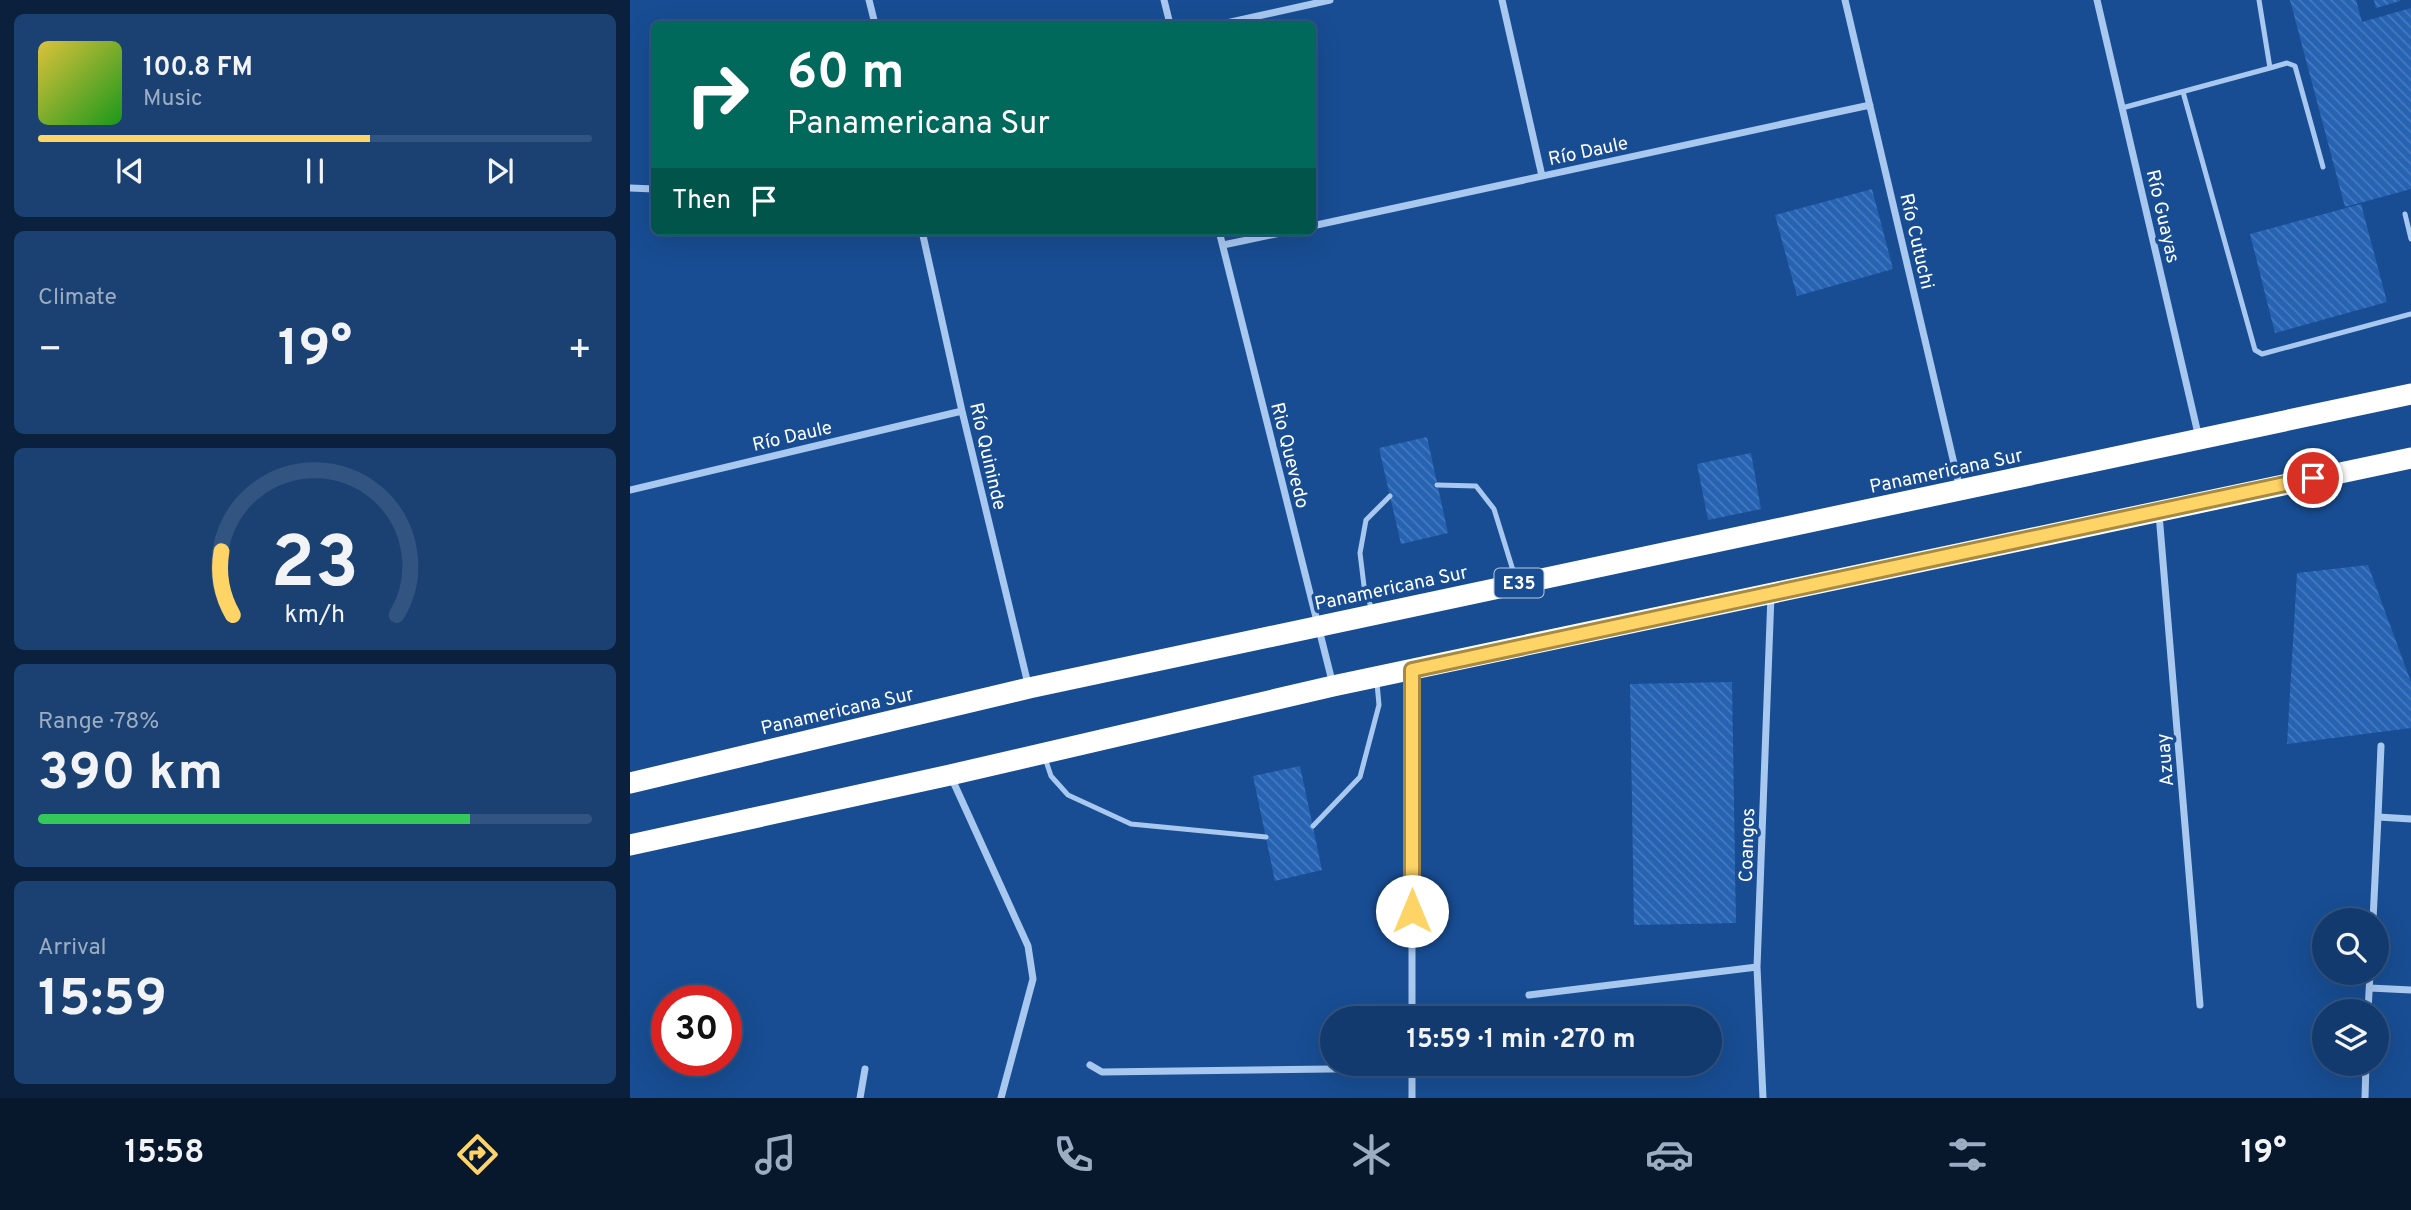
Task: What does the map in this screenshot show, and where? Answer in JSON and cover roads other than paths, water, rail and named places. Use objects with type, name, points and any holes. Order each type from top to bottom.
[{"type":"highway","name":"Panamericana Sur","points":[[630,783],[1029,688],[2411,394]]},
{"type":"highway","points":[[630,845],[950,775],[1333,686],[2411,458]]},
{"type":"street","points":[[869,0],[874,21]]},
{"type":"street","points":[[1164,0],[1169,21]]},
{"type":"street","points":[[1236,21],[1330,0]]},
{"type":"street","points":[[1502,0],[1542,176]]},
{"type":"street","name":"Río Cutuchi","points":[[1845,0],[1960,490]]},
{"type":"street","name":"Río Guayas","points":[[2097,0],[2199,439]]},
{"type":"street","name":"Río Daule","points":[[1316,225],[1870,105]]},
{"type":"street","points":[[630,188],[651,189]]},
{"type":"street","name":"Río Quininde","points":[[923,235],[1029,688]]},
{"type":"street","name":"Rio Quevedo","points":[[1220,235],[1333,686]]},
{"type":"street","points":[[1223,246],[1272,235]]},
{"type":"street","name":"Río Daule","points":[[630,490],[962,411]]},
{"type":"street","name":"Azuay","points":[[2159,512],[2200,1005]]},
{"type":"street","name":"Coangos","points":[[1763,1098],[1757,967],[1771,593]]},
{"type":"street","points":[[1412,670],[1412,1006]]},
{"type":"street","points":[[2374,908],[2381,746]]},
{"type":"street","points":[[950,775],[1028,946],[1033,979],[1001,1098]]},
{"type":"street","points":[[2378,817],[2411,819]]},
{"type":"street","points":[[1529,995],[1757,967]]},
{"type":"street","points":[[2369,999],[2370,988],[2411,990]]},
{"type":"street","points":[[1090,1065],[1102,1072],[1320,1068]]},
{"type":"street","points":[[860,1098],[865,1069]]},
{"type":"street","points":[[1412,1076],[1412,1098]]},
{"type":"street","points":[[2364,1098],[2365,1076]]},
{"type":"lane","points":[[2259,0],[2270,68]]},
{"type":"lane","points":[[2122,108],[2287,63],[2295,66],[2323,167]]},
{"type":"lane","points":[[2183,92],[2255,350],[2262,354],[2411,314]]},
{"type":"lane","points":[[2405,214],[2411,239]]},
{"type":"lane","points":[[1437,485],[1476,486],[1494,509],[1517,583]]},
{"type":"lane","points":[[1374,614],[1364,586],[1360,553],[1366,520],[1390,496]]},
{"type":"lane","points":[[1313,826],[1360,777],[1379,705],[1377,677]]},
{"type":"lane","points":[[1044,752],[1051,776],[1068,795],[1131,824],[1266,837]]}]
